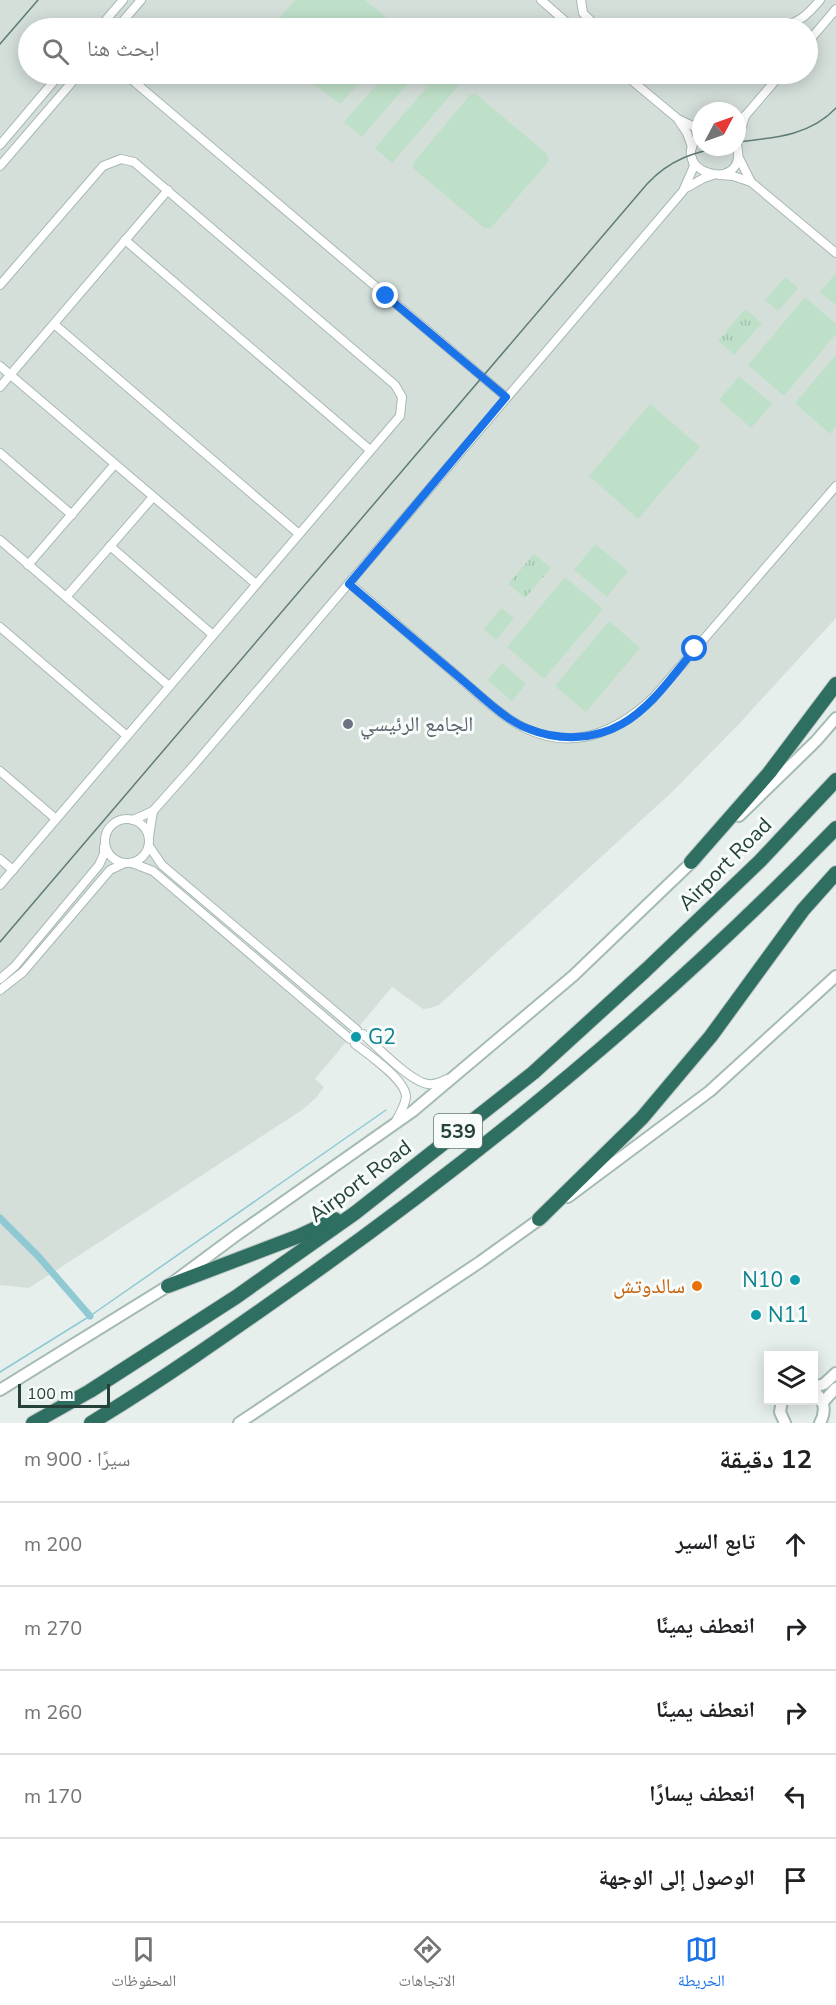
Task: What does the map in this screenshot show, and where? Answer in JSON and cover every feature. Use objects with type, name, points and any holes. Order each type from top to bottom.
[{"type":"highway","points":[[691,862],[770,773],[836,684]]},
{"type":"highway","name":"Airport Road","points":[[33,1423],[90,1391],[236,1297],[355,1213],[533,1073],[760,861],[836,780]]},
{"type":"highway","name":"539","points":[[91,1423],[232,1331],[363,1239],[471,1156],[555,1088],[677,981],[779,886],[836,828]]},
{"type":"highway","points":[[539,1219],[642,1118],[711,1036],[803,910],[836,873]]},
{"type":"highway","points":[[168,1286],[299,1236],[330,1221],[386,1188]]},
{"type":"main road","points":[[0,1390],[168,1286],[413,1111],[573,976],[816,741],[836,718]]},
{"type":"main road","points":[[239,1423],[480,1262],[710,1091],[836,976]]},
{"type":"main road","points":[[818,1387],[836,1373]]},
{"type":"main road","points":[[823,1402],[836,1388]]},
{"type":"main road","points":[[818,1396],[823,1402],[823,1421]]},
{"type":"main road","points":[[776,1423],[781,1406]]},
{"type":"main road","points":[[781,1406],[785,1423]]},
{"type":"street","points":[[108,18],[123,0]]},
{"type":"street","points":[[126,18],[141,0]]},
{"type":"street","points":[[541,0],[562,18]]},
{"type":"street","points":[[581,0],[583,13],[588,18]]},
{"type":"street","points":[[804,18],[820,0]]},
{"type":"street","points":[[818,29],[836,9]]},
{"type":"street","points":[[0,145],[52,84]]},
{"type":"street","points":[[0,166],[70,84]]},
{"type":"street","points":[[137,84],[506,397]]},
{"type":"street","points":[[636,84],[678,119],[692,127]]},
{"type":"street","points":[[746,115],[772,84]]},
{"type":"street","points":[[678,119],[692,147]]},
{"type":"street","points":[[682,191],[704,178],[732,168],[738,156]]},
{"type":"street","points":[[738,156],[751,182]]},
{"type":"street","points":[[693,158],[700,170],[751,182],[836,253]]},
{"type":"street","points":[[0,979],[15,966],[99,865],[104,854],[105,835],[113,823],[119,820],[133,820],[153,811],[682,191],[694,166],[693,158]]},
{"type":"street","points":[[0,285],[102,166],[121,159],[134,162],[395,385],[402,397],[400,416],[0,885]]},
{"type":"street","points":[[0,387],[168,190]]},
{"type":"street","points":[[125,240],[370,450]]},
{"type":"street","points":[[54,324],[299,534]]},
{"type":"street","points":[[0,366],[256,585]]},
{"type":"street","points":[[0,453],[72,514]]},
{"type":"street","points":[[28,565],[115,464]]},
{"type":"street","points":[[349,584],[477,692],[527,729],[576,738],[622,724],[653,698],[836,486]]},
{"type":"street","points":[[66,597],[153,497]]},
{"type":"street","points":[[0,540],[169,686]]},
{"type":"street","points":[[110,546],[213,634]]},
{"type":"street","points":[[0,627],[127,736]]},
{"type":"street","points":[[0,771],[56,819]]},
{"type":"street","points":[[0,990],[23,972],[110,870],[143,856],[149,842],[153,811]]},
{"type":"street","points":[[133,820],[144,827],[149,842],[162,865],[417,1081],[429,1085],[456,1075]]},
{"type":"street","points":[[104,847],[113,859],[153,871],[402,1084],[406,1096],[395,1124]]},
{"type":"street","points":[[0,859],[13,870]]},
{"type":"street","points":[[363,1051],[364,1046],[371,1042]]},
{"type":"shaded area","points":[[0,0],[836,0],[836,618],[738,725],[671,793],[439,1005],[423,1009],[392,987],[315,1079],[324,1087],[316,1098],[302,1110],[29,1288],[0,1285]]},
{"type":"green space","points":[[295,0],[365,0],[387,18],[280,18]]},
{"type":"green space","points":[[314,84],[358,84],[340,104]]},
{"type":"green space","points":[[377,84],[407,84],[362,137],[344,122]]},
{"type":"green space","points":[[429,84],[460,84],[392,163],[375,148]]},
{"type":"green space","points":[[476,94],[547,154],[549,161],[491,228],[484,228],[413,168],[413,163],[470,95]]},
{"type":"green space","points":[[836,275],[836,305],[820,292]]},
{"type":"green space","points":[[785,277],[798,288],[778,311],[765,300]]},
{"type":"green space","points":[[805,297],[836,324],[836,334],[784,396],[748,365]]},
{"type":"green space","points":[[745,309],[762,323],[734,355],[718,341]]},
{"type":"green space","points":[[836,355],[836,426],[830,434],[795,403]]},
{"type":"green space","points":[[739,376],[772,404],[751,428],[719,400]]},
{"type":"green space","points":[[650,404],[700,447],[638,519],[589,476]]},
{"type":"green space","points":[[595,544],[628,571],[607,597],[574,570]]},
{"type":"green space","points":[[534,554],[551,568],[525,598],[508,584]]},
{"type":"green space","points":[[565,577],[603,609],[544,679],[507,647]]},
{"type":"green space","points":[[501,608],[514,618],[496,640],[484,629]]},
{"type":"green space","points":[[609,621],[640,648],[586,712],[555,686]]},
{"type":"green space","points":[[502,663],[526,684],[512,701],[487,680]]},
{"type":"waterway","points":[[0,1372],[90,1316],[386,1110]]},
{"type":"waterway","points":[[0,1218],[38,1256],[90,1316]]},
{"type":"tram line","points":[[22,18],[38,0]]},
{"type":"tram line","points":[[0,44],[18,23]]},
{"type":"tram line","points":[[746,141],[777,137],[803,130],[815,125],[836,108]]},
{"type":"tram line","points":[[0,942],[647,184],[673,163],[692,154]]},
{"type":"place","name":"الجامع الرئيسي","points":[[348,724]]},
{"type":"place","name":"G2","points":[[356,1037]]},
{"type":"place","name":"N10","points":[[795,1280]]},
{"type":"place","name":"سالدوتش","points":[[697,1286]]},
{"type":"place","name":"N11","points":[[756,1315]]},
{"type":"route","points":[[386,296],[506,397],[349,584],[506,715],[527,729],[561,737],[576,738],[622,724],[653,698],[695,649]]}]
